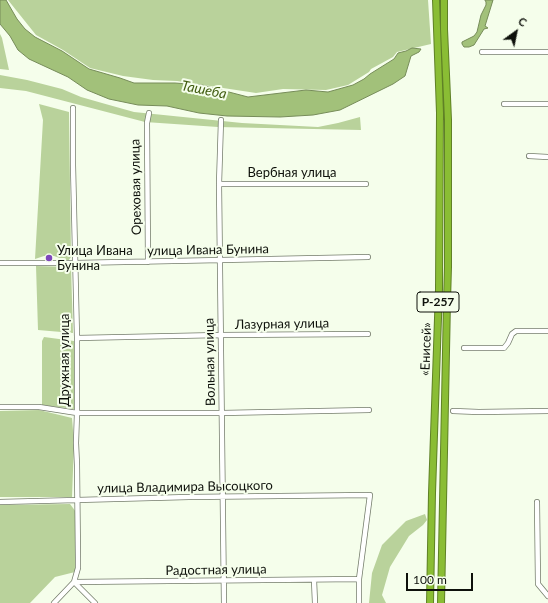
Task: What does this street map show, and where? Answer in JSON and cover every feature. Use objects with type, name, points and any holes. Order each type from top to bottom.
[{"type":"highway","name":"«Енисей»","points":[[430,603],[438,289],[440,113],[436,0]]},
{"type":"highway","name":"«Енисей»","points":[[441,603],[448,267],[448,120],[444,0]]},
{"type":"street","points":[[482,52],[548,52]]},
{"type":"street","points":[[504,104],[548,104]]},
{"type":"street","name":"Дружная улица","points":[[73,108],[78,558],[78,568],[74,582]]},
{"type":"street","name":"Ореховая улица","points":[[148,262],[147,123],[149,113]]},
{"type":"street","name":"Вольная улица","points":[[221,120],[219,184],[224,603]]},
{"type":"street","points":[[529,156],[548,157]]},
{"type":"street","name":"Вербная улица","points":[[219,184],[366,184]]},
{"type":"street","name":"улица Ивана Бунина","points":[[0,263],[148,262],[368,257]]},
{"type":"street","points":[[464,348],[504,348],[512,334],[516,331],[548,331]]},
{"type":"street","name":"Лазурная улица","points":[[76,338],[368,334]]},
{"type":"street","points":[[0,407],[39,406],[77,413],[222,413],[369,410]]},
{"type":"street","points":[[453,411],[548,411]]},
{"type":"street","name":"улица Владимира Высоцкого","points":[[0,502],[370,494],[359,579]]},
{"type":"street","points":[[536,502],[538,584],[548,596]]},
{"type":"street","points":[[359,579],[359,603]]},
{"type":"street","name":"Радостная улица","points":[[74,582],[359,579]]},
{"type":"street","points":[[314,580],[315,603]]},
{"type":"street","points":[[54,603],[74,582],[94,603]]},
{"type":"shaded area","points":[[8,0],[428,0],[431,44],[397,52],[393,57],[371,69],[369,72],[348,85],[326,90],[283,89],[256,93],[177,81],[153,80],[123,76],[90,68],[63,50],[36,35]]},
{"type":"shaded area","points":[[0,34],[2,38],[9,70],[0,69]]},
{"type":"shaded area","points":[[0,75],[62,89],[81,97],[134,112],[242,123],[318,127],[360,117],[361,130],[218,127],[145,122],[26,91],[0,88]]},
{"type":"shaded area","points":[[39,104],[69,112],[71,257],[68,261],[54,256],[44,256],[35,259],[43,120]]},
{"type":"shaded area","points":[[36,266],[71,267],[73,333],[38,330]]},
{"type":"shaded area","points":[[44,337],[74,341],[74,409],[42,405],[42,341]]},
{"type":"shaded area","points":[[39,410],[72,418],[74,443],[72,497],[0,497],[0,411]]},
{"type":"shaded area","points":[[70,504],[76,512],[75,572],[55,577],[30,603],[0,603],[0,505]]},
{"type":"shaded area","points":[[425,514],[427,520],[409,536],[390,567],[382,595],[386,603],[369,603],[372,573],[382,545],[406,521]]},
{"type":"water","name":"Ташеба","points":[[0,0],[6,0],[17,19],[25,29],[35,37],[62,51],[89,69],[134,83],[175,83],[202,85],[248,97],[306,90],[328,92],[353,85],[364,79],[394,59],[398,53],[412,48],[421,49],[419,52],[411,56],[405,76],[393,84],[340,110],[313,115],[280,117],[227,116],[199,113],[167,106],[138,105],[109,99],[87,90],[68,77],[29,59],[18,50],[10,36],[0,24]]},
{"type":"water","points":[[485,0],[493,0],[485,26],[488,28],[484,29],[474,45],[464,47],[462,42],[474,36],[477,32],[481,15],[486,5]]},
{"type":"place","name":"Улица Ивана Бунина","points":[[49,258]]}]
